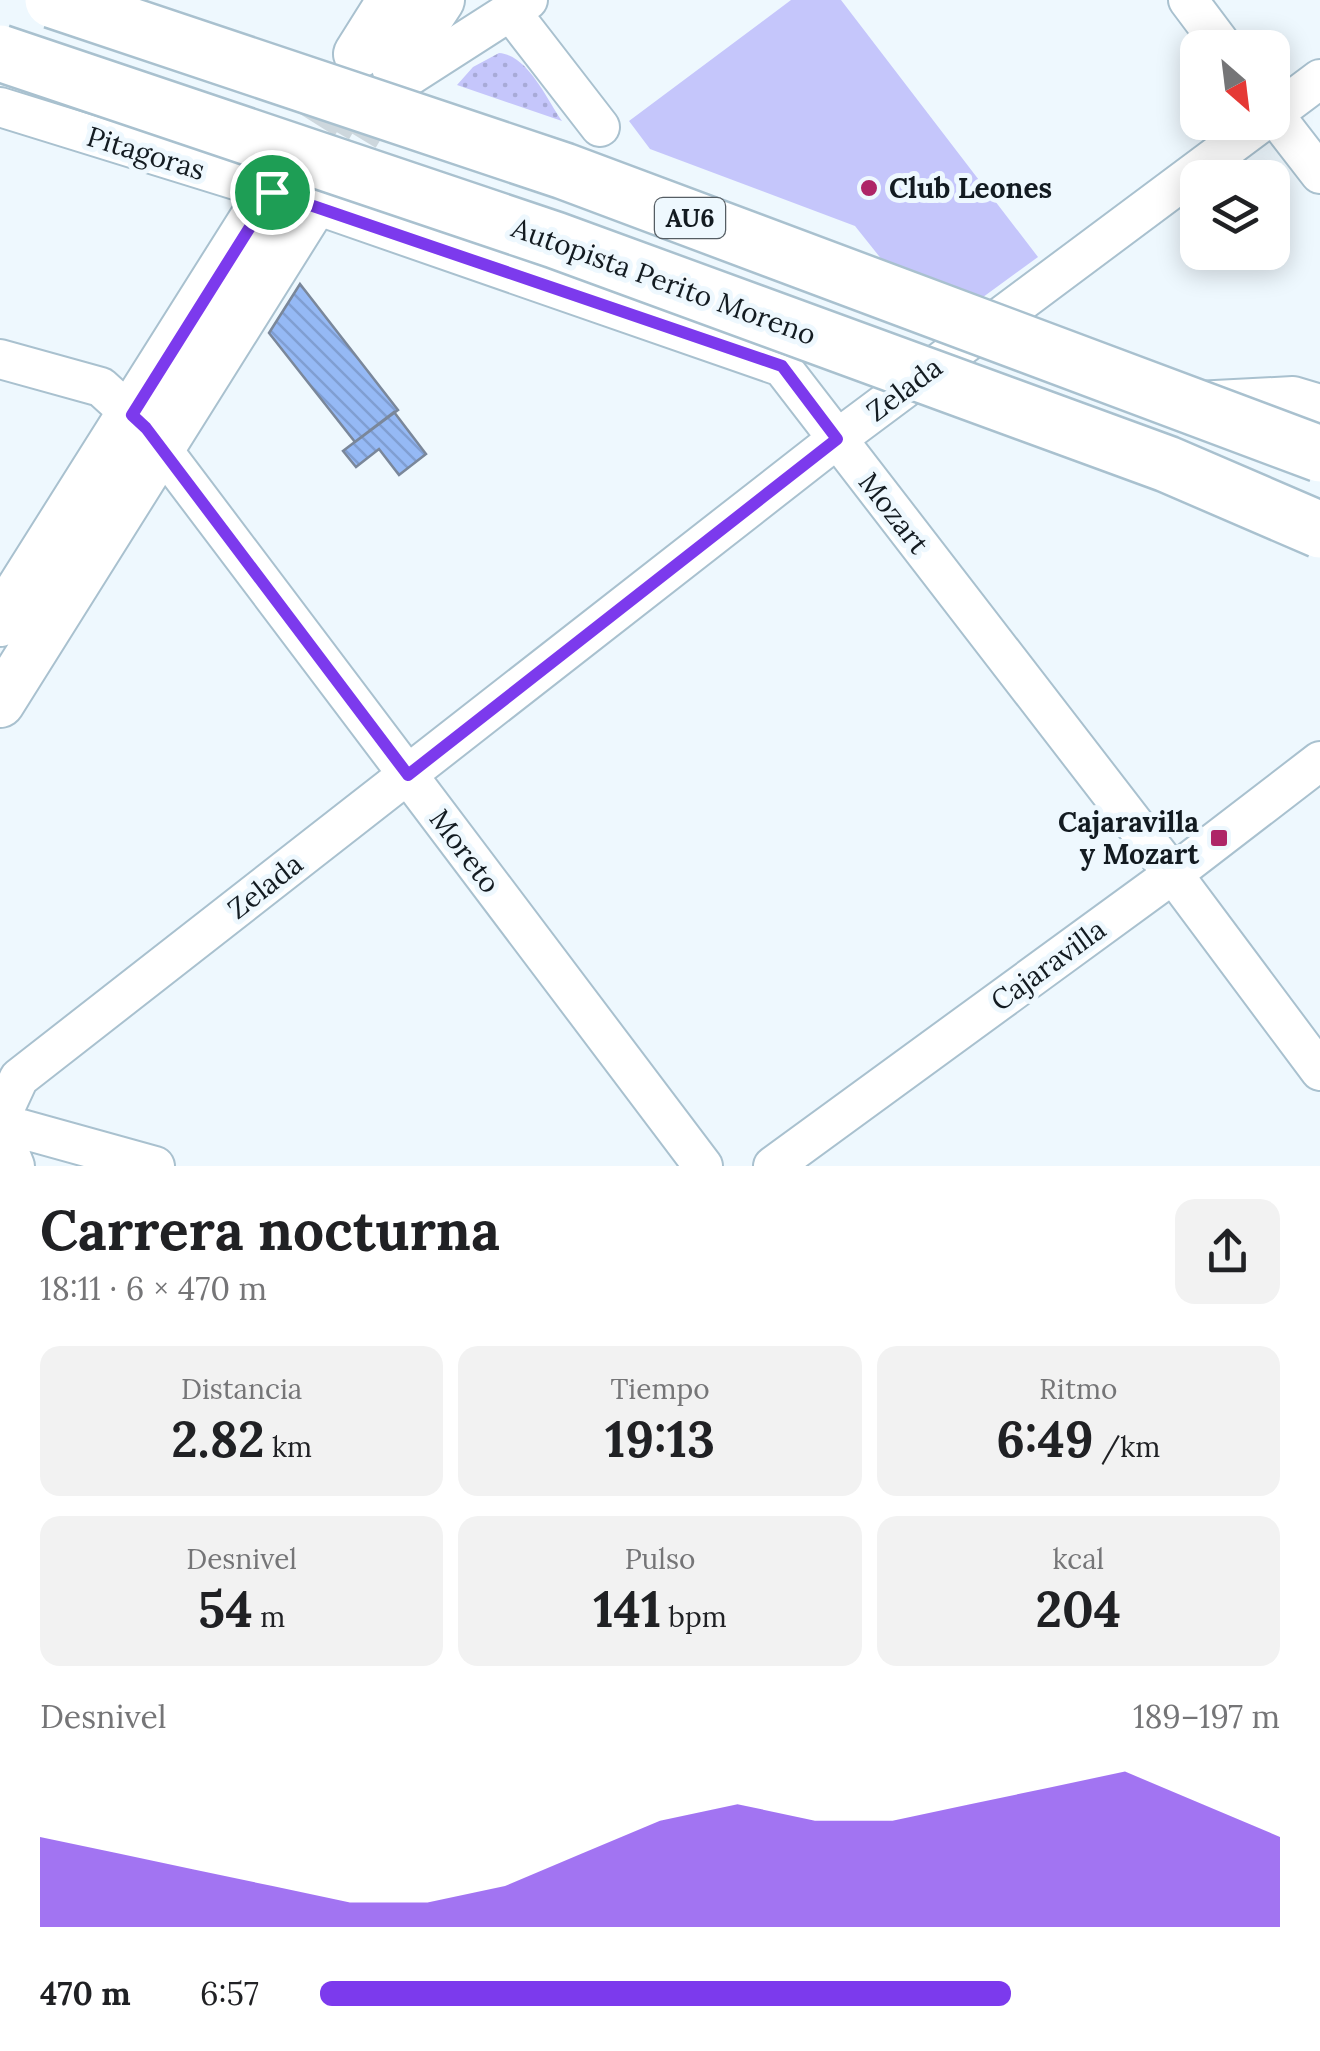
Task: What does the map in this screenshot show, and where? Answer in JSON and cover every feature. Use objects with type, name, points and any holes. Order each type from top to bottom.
[{"type":"highway","name":"AU6","points":[[53,0],[564,171],[1320,454]]},
{"type":"highway","name":"Autopista Perito Moreno","points":[[0,53],[554,240],[1167,464],[1320,530]]},
{"type":"main road","points":[[385,64],[392,0]]},
{"type":"main road","points":[[385,64],[440,0]]},
{"type":"main road","points":[[0,703],[146,430],[293,198]]},
{"type":"main road","points":[[0,622],[146,430]]},
{"type":"street","points":[[385,64],[412,0]]},
{"type":"street","points":[[1188,0],[1210,30]]},
{"type":"street","points":[[385,64],[520,6],[600,127]]},
{"type":"street","points":[[1290,101],[1320,79]]},
{"type":"street","name":"Pitagoras","points":[[0,107],[293,198]]},
{"type":"street","points":[[1290,136],[1320,174]]},
{"type":"street","name":"Zelada","points":[[0,1123],[19,1078],[837,439],[1238,140]]},
{"type":"street","name":"Mozart","points":[[293,198],[782,366],[1320,1071]]},
{"type":"street","name":"Moreto","points":[[0,359],[101,387],[146,430],[703,1166]]},
{"type":"street","points":[[1184,402],[1293,396],[1320,404]]},
{"type":"street","points":[[0,659],[146,430]]},
{"type":"street","name":"Cajaravilla","points":[[772,1166],[1173,874],[1320,761]]},
{"type":"street","points":[[0,1123],[15,1166]]},
{"type":"street","points":[[0,1123],[155,1166]]},
{"type":"shaded area","name":"Club Leones","points":[[791,0],[841,0],[1038,257],[938,330],[855,226],[650,149],[629,121]]},
{"type":"shaded area","points":[[499,53],[528,70],[562,121],[457,85],[473,67]]},
{"type":"building","points":[[300,284],[398,410],[355,442],[269,333]]},
{"type":"building","points":[[394,412],[426,454],[399,475],[379,449],[356,467],[343,451]]},
{"type":"tunnel","points":[[276,184],[352,63]]},
{"type":"tunnel","points":[[318,197],[392,74]]},
{"type":"tunnel","points":[[304,179],[362,79]]},
{"type":"place","name":"Club Leones","points":[[869,188]]},
{"type":"place","name":"Cajaravilla y Mozart","points":[[1219,838]]},
{"type":"route","points":[[272,192],[782,366],[837,439],[408,775],[146,428],[132,415],[272,192]]}]
